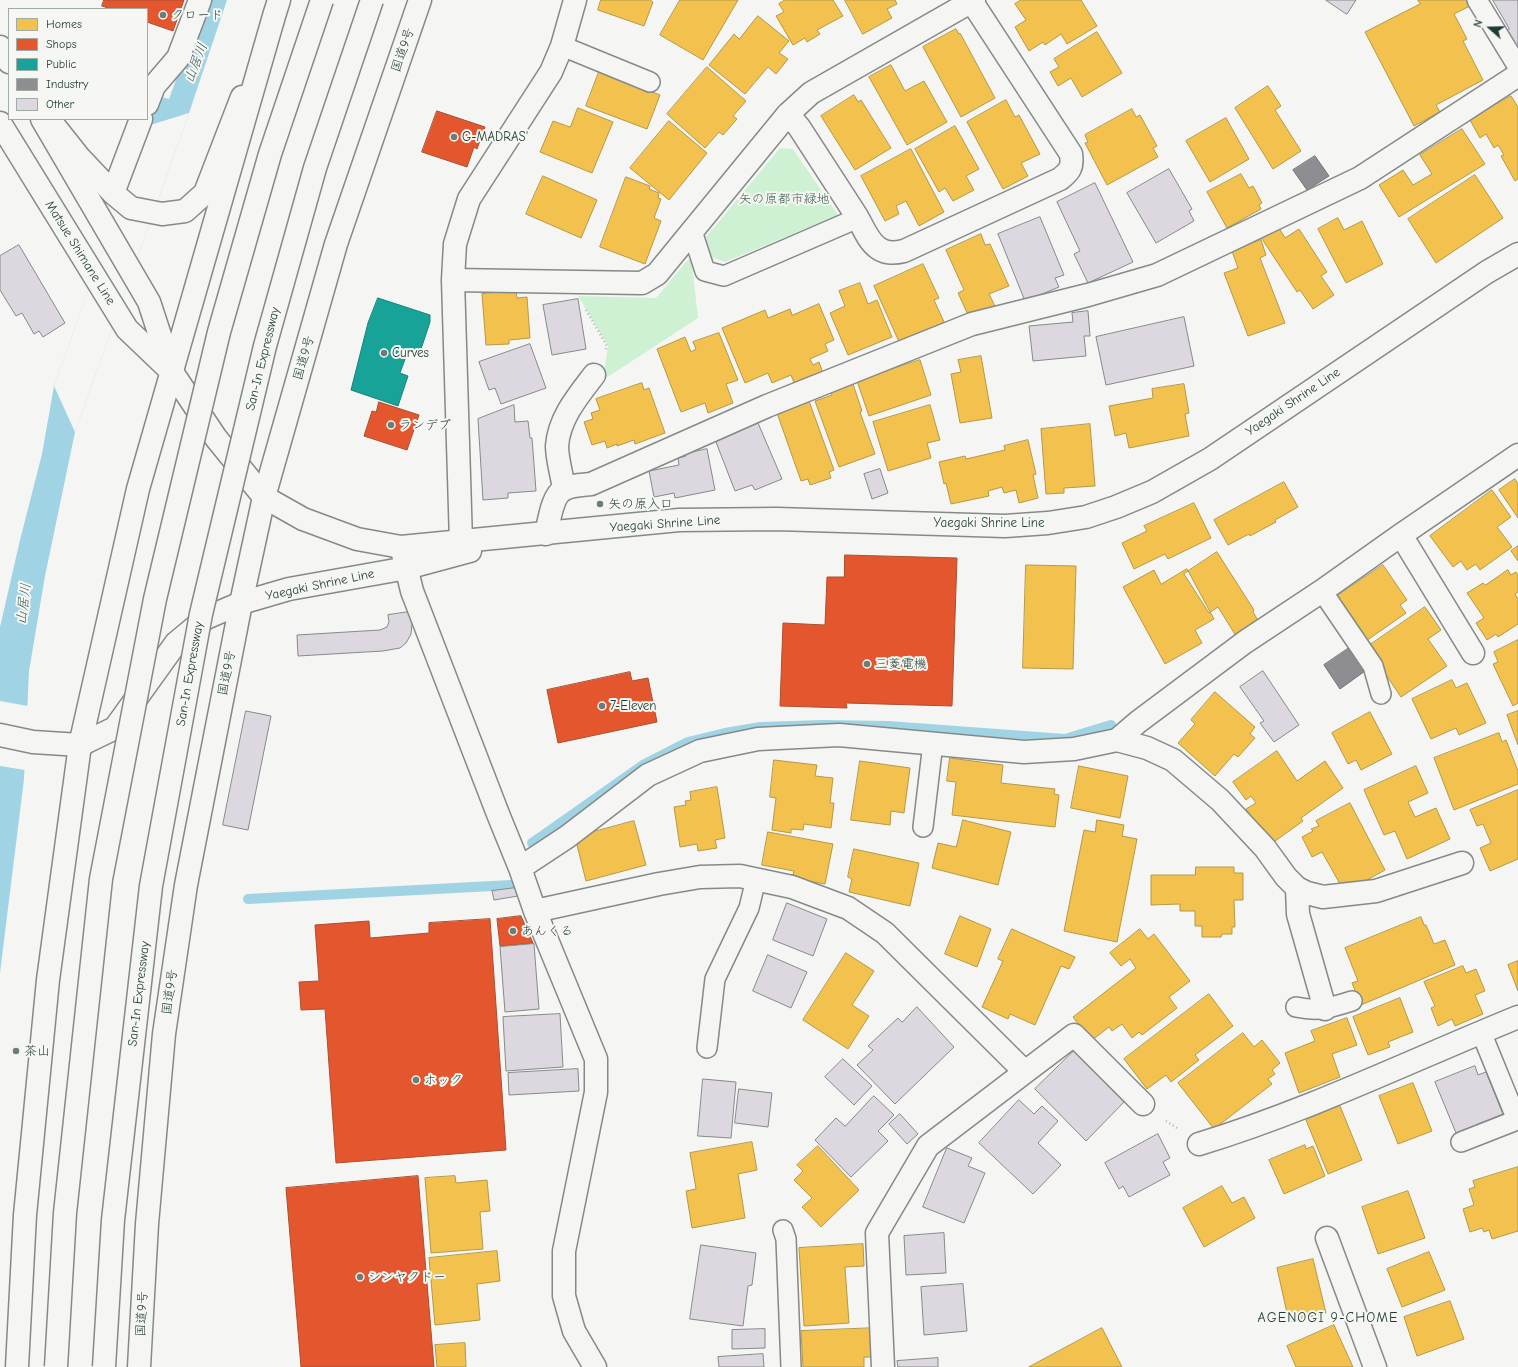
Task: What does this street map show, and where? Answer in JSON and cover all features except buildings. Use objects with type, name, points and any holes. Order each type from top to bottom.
[{"type":"main road","points":[[150,95],[178,58],[200,0]]},
{"type":"main road","points":[[56,1367],[65,1213],[101,879],[154,607],[219,332],[270,154],[322,0]]},
{"type":"main road","name":"San-In Expressway","points":[[104,1367],[113,1220],[151,886],[200,614],[272,324],[315,168],[372,0]]},
{"type":"main road","name":"国道9号","points":[[139,1367],[147,1224],[164,1034],[186,885],[241,603],[264,497],[336,244],[420,0]]},
{"type":"main road","points":[[461,542],[453,280],[455,244],[469,199],[551,72],[562,46],[575,0]]},
{"type":"main road","points":[[453,280],[642,283],[657,274],[788,114],[811,93],[973,1],[1072,154],[1073,162],[1069,172],[1060,179],[904,251],[895,253],[885,252],[877,247],[868,237],[858,218],[799,127],[788,114]]},
{"type":"main road","points":[[49,120],[79,157],[113,193],[131,208],[162,214],[185,211],[205,193],[276,8]]},
{"type":"main road","points":[[17,1367],[25,1215],[47,988],[80,745],[138,489],[276,8]]},
{"type":"main road","points":[[0,47],[8,60]]},
{"type":"main road","points":[[537,534],[557,494],[564,489],[591,484],[767,406],[972,324],[1088,295],[1157,275],[1360,178],[1518,75]]},
{"type":"main road","name":"Matsue Shimane Line","points":[[43,120],[149,302],[172,372]]},
{"type":"main road","points":[[113,193],[141,120]]},
{"type":"main road","name":"Matsue Shimane Line","points":[[0,123],[127,329],[172,372],[216,438],[264,497]]},
{"type":"main road","name":"Yaegaki Shrine Line","points":[[264,497],[303,519],[357,539],[401,547],[679,520],[777,519],[1005,526],[1048,524],[1086,518],[1152,492],[1210,459],[1487,272],[1518,254]]},
{"type":"main road","points":[[564,489],[557,446],[560,426],[571,405],[594,375]]},
{"type":"main road","points":[[1117,740],[1138,722],[1245,642],[1322,591],[1518,455]]},
{"type":"main road","name":"Yaegaki Shrine Line","points":[[0,735],[33,742],[80,745],[115,728],[176,643],[206,618],[241,603],[289,588],[407,568],[537,534]]},
{"type":"main road","points":[[1401,535],[1473,653]]},
{"type":"main road","points":[[401,547],[412,591],[520,868],[535,911],[596,1059],[596,1092],[564,1250],[564,1296],[574,1331],[595,1367]]},
{"type":"main road","points":[[520,868],[567,837],[648,775],[700,751],[758,739],[839,735],[1024,752],[1074,749],[1117,740],[1147,748],[1172,760],[1220,800],[1265,848],[1286,877],[1297,888],[1307,893],[1323,897],[1376,891],[1462,863]]},
{"type":"main road","points":[[535,911],[659,884],[700,877],[740,876],[792,887],[848,908],[885,933],[1025,1072]]},
{"type":"main road","points":[[1297,888],[1298,914],[1325,1009]]},
{"type":"main road","points":[[1199,1144],[1241,1131],[1307,1106],[1518,1017]]},
{"type":"main road","points":[[883,1367],[877,1233],[928,1146],[1074,1035],[1143,1104]]},
{"type":"main road","points":[[1327,1238],[1375,1367]]},
{"type":"lane","points":[[1477,0],[1518,67]]},
{"type":"lane","points":[[562,46],[650,82]]},
{"type":"lane","points":[[692,231],[706,271],[724,276],[858,218]]},
{"type":"lane","points":[[1322,591],[1372,666],[1381,694]]},
{"type":"lane","points":[[923,827],[933,743]]},
{"type":"lane","points":[[707,1048],[715,979],[749,908],[756,879]]},
{"type":"lane","points":[[1296,1007],[1311,1010],[1325,1009],[1352,1001]]},
{"type":"lane","points":[[1461,1142],[1517,1120],[1481,1032]]},
{"type":"lane","points":[[782,1230],[786,1239],[791,1367]]},
{"type":"path","points":[[575,282],[577,296],[607,346],[594,375]]},
{"type":"path","points":[[1143,1104],[1199,1144]]},
{"type":"green space","name":"矢の原都市緑地","points":[[780,148],[793,149],[838,215],[725,262],[712,257],[706,237]]},
{"type":"green space","points":[[691,256],[698,318],[603,380],[608,346],[578,296],[656,298]]},
{"type":"water","name":"山居川","points":[[205,0],[227,0],[189,113],[75,432],[45,576],[29,671],[24,779],[0,973],[0,627],[42,454],[54,386],[158,96],[169,99]]},
{"type":"pier","points":[[189,113],[75,432],[54,386],[147,126]]},
{"type":"pier","points":[[0,701],[28,706],[25,770],[0,766]]},
{"type":"waterway","points":[[536,848],[532,843],[643,765],[688,742],[725,733],[761,727],[823,725],[888,726],[1065,739],[1111,725]]},
{"type":"waterway","points":[[248,899],[511,885]]},
{"type":"place","name":"クロード","points":[[163,15]]},
{"type":"place","name":"G-MADRAS'","points":[[454,137]]},
{"type":"place","name":"Curves","points":[[384,353]]},
{"type":"place","name":"ランデブ","points":[[391,425]]},
{"type":"place","name":"矢の原入口","points":[[600,504]]},
{"type":"place","name":"三菱電機","points":[[867,664]]},
{"type":"place","name":"7-Eleven","points":[[602,706]]},
{"type":"place","name":"あんくる","points":[[513,931]]},
{"type":"place","name":"茶山","points":[[16,1051]]},
{"type":"place","name":"ホック","points":[[416,1080]]},
{"type":"place","name":"シンヤクドー","points":[[360,1277]]},
{"type":"district","name":"AGENOGI 9-CHOME","points":[[1328,1318]]}]
